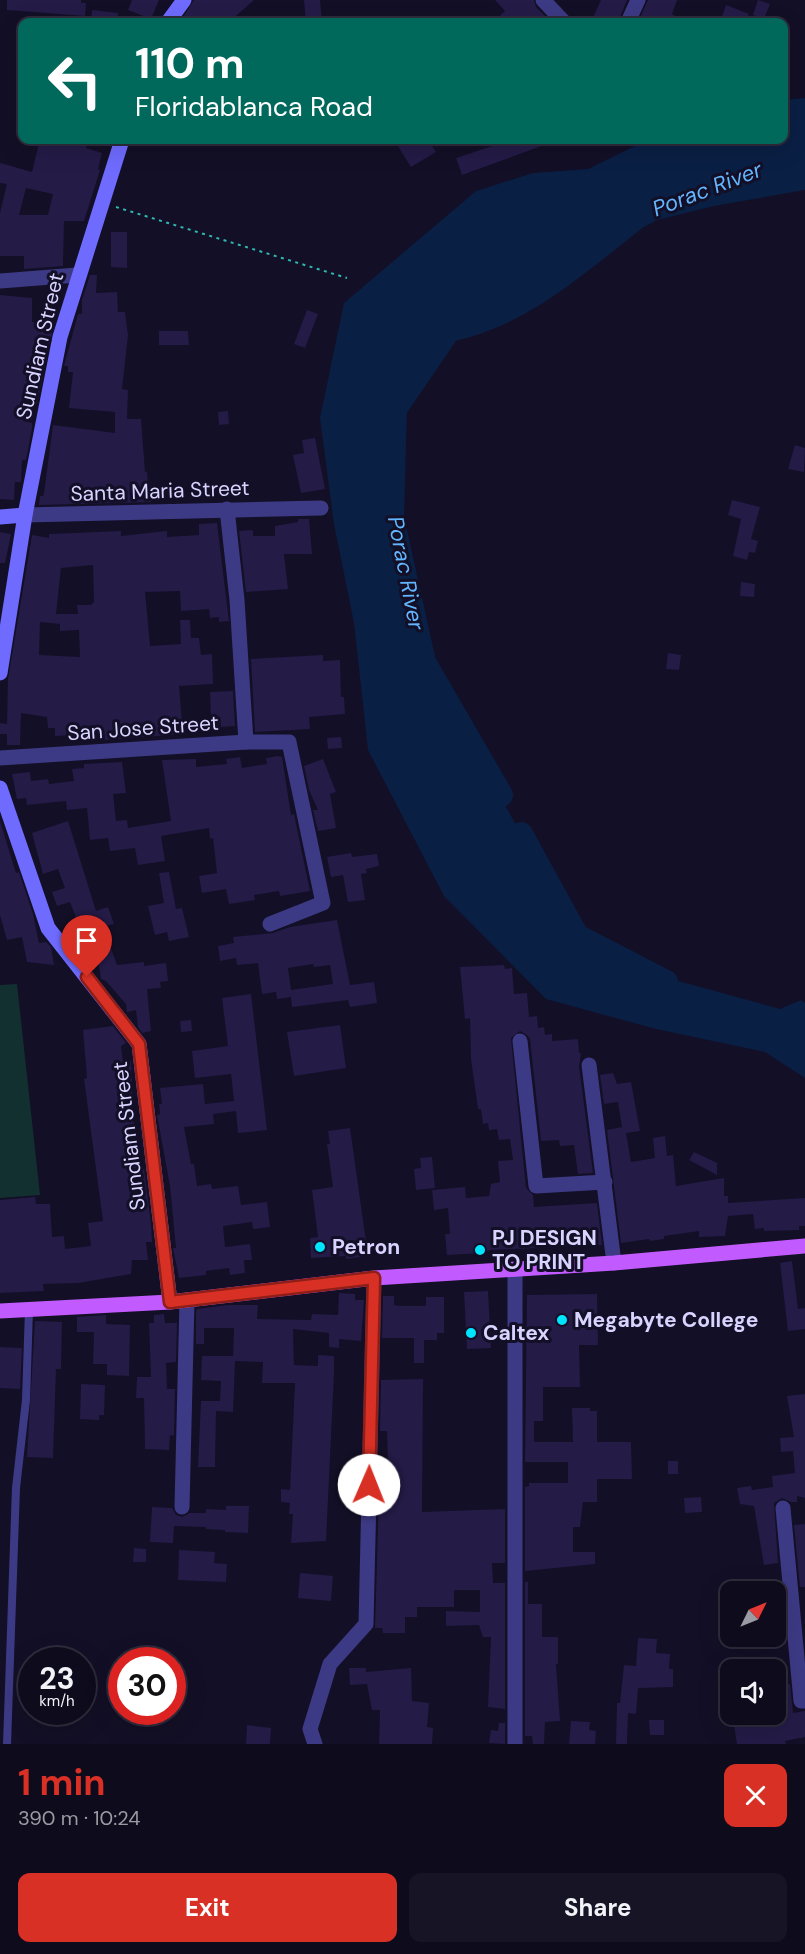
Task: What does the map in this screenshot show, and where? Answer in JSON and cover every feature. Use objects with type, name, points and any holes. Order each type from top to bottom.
[{"type":"main road","points":[[0,1311],[170,1302],[374,1278],[614,1263],[805,1246]]},
{"type":"street","points":[[171,18],[184,0]]},
{"type":"street","points":[[630,18],[638,0]]},
{"type":"street","points":[[550,3],[561,18]]},
{"type":"street","name":"Sundiam Street","points":[[0,673],[25,515],[60,337],[77,275],[121,144]]},
{"type":"street","points":[[0,281],[77,275]]},
{"type":"street","name":"Santa Maria Street","points":[[0,517],[321,508]]},
{"type":"street","points":[[227,509],[237,600],[246,742]]},
{"type":"street","name":"San Jose Street","points":[[0,758],[246,742],[290,742],[323,903],[270,924]]},
{"type":"street","name":"Sundiam Street","points":[[0,788],[48,928],[139,1044],[170,1302]]},
{"type":"street","points":[[520,1041],[536,1186],[605,1182]]},
{"type":"street","points":[[589,1065],[614,1263]]},
{"type":"street","points":[[515,1269],[515,1744]]},
{"type":"street","points":[[315,1744],[310,1729],[330,1664],[366,1624],[374,1278]]},
{"type":"street","points":[[182,1507],[187,1300]]},
{"type":"street","points":[[783,1508],[801,1701],[805,1701]]},
{"type":"lane","points":[[7,1744],[16,1488],[26,1400],[28,1310]]},
{"type":"path","points":[[101,203],[347,278]]},
{"type":"green space","points":[[17,984],[40,1195],[0,1198],[0,985]]},
{"type":"water","points":[[805,98],[805,190],[714,206],[621,229],[546,288],[449,330],[406,378],[383,442],[399,581],[434,694],[487,771],[566,919],[609,958],[671,979],[780,1009],[801,1000],[805,1003],[805,1078],[765,1052],[656,1029],[546,999],[444,896],[368,750],[354,623],[334,524],[320,418],[344,303],[476,191],[533,173],[588,169],[639,144],[788,144],[788,100]]},
{"type":"building","points":[[7,0],[81,0],[81,3],[86,3],[85,16],[7,10]]},
{"type":"building","points":[[132,0],[159,0],[151,18],[128,10]]},
{"type":"building","points":[[194,0],[254,0],[234,18],[183,18]]},
{"type":"building","points":[[304,0],[320,0],[322,18],[306,18]]},
{"type":"building","points":[[495,0],[534,0],[536,7],[547,18],[497,18],[505,11]]},
{"type":"building","points":[[601,0],[627,0],[620,18],[593,18]]},
{"type":"building","points":[[648,0],[677,0],[672,14],[678,18],[640,18]]},
{"type":"building","points":[[758,0],[770,4],[764,18],[753,15]]},
{"type":"building","points":[[726,5],[749,14],[747,18],[721,18]]},
{"type":"building","points":[[92,10],[118,13],[117,18],[91,18]]},
{"type":"building","points":[[39,144],[87,144],[86,148],[102,153],[98,169],[100,170],[84,221],[64,221],[63,266],[24,269],[24,256],[0,256],[0,213],[7,184],[0,183],[0,163],[32,172]],"holes":[[[26,188],[53,194],[48,215],[19,215]]]},
{"type":"building","points":[[401,144],[431,144],[436,152],[411,167],[398,146]]},
{"type":"building","points":[[499,144],[547,144],[462,175],[456,158]]},
{"type":"building","points":[[111,232],[127,232],[127,268],[111,267]]},
{"type":"building","points":[[90,275],[97,275],[96,293],[117,292],[118,312],[125,312],[128,335],[122,389],[128,390],[127,419],[141,419],[145,472],[147,472],[148,485],[151,485],[151,502],[39,505],[40,496],[44,493],[53,425],[115,433],[115,412],[69,408],[73,372],[68,372],[68,366],[64,366],[78,314],[82,314],[82,300]]},
{"type":"building","points":[[0,295],[32,298],[32,322],[43,323],[43,328],[53,328],[37,405],[25,405],[23,421],[32,423],[32,428],[26,460],[22,460],[21,482],[15,482],[14,500],[0,499]]},
{"type":"building","points":[[307,310],[318,314],[305,348],[294,344]]},
{"type":"building","points":[[159,331],[188,331],[189,345],[159,345]]},
{"type":"building","points":[[228,411],[229,424],[219,425],[218,412]]},
{"type":"building","points":[[315,438],[325,489],[301,493],[293,455],[304,453],[302,440]]},
{"type":"building","points":[[795,445],[805,448],[804,472],[788,469]]},
{"type":"building","points":[[732,500],[760,507],[751,539],[758,541],[755,553],[749,552],[747,560],[733,556],[741,519],[728,515]]},
{"type":"building","points":[[298,519],[309,519],[312,554],[284,554],[288,589],[246,592],[239,531],[253,530],[253,536],[275,536],[275,526],[298,522]]},
{"type":"building","points":[[217,523],[229,621],[219,622],[219,617],[210,618],[209,609],[181,611],[180,591],[145,592],[150,646],[181,644],[180,620],[190,620],[191,638],[199,638],[201,655],[212,654],[213,684],[179,686],[183,734],[103,740],[103,737],[55,736],[55,728],[48,728],[47,717],[21,713],[20,745],[7,745],[7,734],[0,734],[0,723],[7,724],[8,679],[32,535],[49,538],[49,534],[121,531],[121,536],[167,531],[167,537],[199,535],[199,524]],"holes":[[[93,565],[94,602],[91,605],[77,605],[78,614],[56,614],[61,568]],[[40,622],[60,624],[60,631],[79,630],[80,657],[39,655]]]},
{"type":"building","points":[[0,532],[11,534],[5,563],[0,563]]},
{"type":"building","points":[[741,582],[755,584],[754,597],[740,596]]},
{"type":"building","points":[[668,653],[681,655],[679,670],[666,669]]},
{"type":"building","points":[[323,655],[323,661],[340,660],[341,697],[344,697],[345,714],[309,717],[310,729],[255,732],[251,659]]},
{"type":"building","points":[[233,691],[235,726],[221,727],[220,718],[211,718],[210,692]]},
{"type":"building","points":[[341,737],[342,748],[328,749],[327,738]]},
{"type":"building","points":[[240,757],[242,768],[267,764],[266,758],[282,757],[291,815],[294,814],[310,891],[280,896],[279,891],[254,895],[255,900],[229,904],[226,889],[202,893],[199,876],[217,873],[213,838],[210,839],[209,828],[161,836],[165,861],[138,865],[135,848],[110,851],[108,838],[90,840],[87,808],[67,810],[66,801],[27,805],[26,798],[17,799],[12,774],[30,772],[31,781],[48,779],[49,784],[74,781],[72,769],[84,768],[84,764],[122,762],[126,793],[113,794],[116,821],[127,820],[128,828],[171,821],[162,760],[196,759],[196,767],[227,764],[226,759]]},
{"type":"building","points":[[323,759],[336,792],[330,794],[336,828],[318,831],[313,810],[318,810],[309,790],[304,766]]},
{"type":"building","points":[[0,821],[16,873],[19,872],[33,914],[39,943],[46,942],[51,947],[54,965],[27,962],[22,937],[7,940],[0,915]]},
{"type":"building","points":[[68,821],[96,911],[108,907],[114,924],[106,926],[109,934],[106,935],[117,965],[144,962],[144,966],[166,963],[168,981],[160,982],[161,988],[147,989],[151,1031],[142,1033],[138,1027],[136,1010],[127,1012],[126,1004],[106,981],[101,979],[98,960],[94,962],[70,902],[57,906],[52,892],[65,888],[58,869],[43,874],[32,833]]},
{"type":"building","points":[[351,853],[352,857],[377,854],[379,866],[366,869],[367,873],[361,874],[365,900],[348,902],[343,875],[331,877],[327,857]]},
{"type":"building","points":[[169,872],[176,909],[182,908],[189,937],[169,941],[167,932],[155,935],[148,906],[164,903],[159,873]]},
{"type":"building","points":[[337,920],[350,985],[374,982],[377,1003],[350,1007],[348,1000],[292,1007],[291,997],[277,999],[276,992],[262,994],[258,963],[237,965],[236,958],[220,961],[218,946],[234,943],[233,937],[273,933],[290,927]],"holes":[[[313,964],[314,967],[330,965],[333,984],[291,990],[288,968]]]},
{"type":"building","points":[[504,965],[505,969],[512,968],[514,994],[527,993],[529,1017],[537,1016],[538,1028],[544,1027],[545,1035],[552,1034],[552,1041],[578,1039],[579,1053],[581,1053],[579,1066],[593,1173],[578,1174],[574,1145],[560,1146],[559,1140],[541,1141],[530,1039],[520,1031],[511,1038],[526,1188],[533,1195],[534,1207],[597,1203],[602,1245],[490,1250],[483,1253],[447,1255],[445,1234],[450,1234],[448,1208],[434,1210],[432,1190],[465,1187],[466,1198],[489,1196],[491,1184],[500,1182],[498,1161],[513,1160],[510,1139],[499,1140],[497,1129],[489,1130],[488,1123],[483,1124],[481,1109],[478,1109],[471,1059],[470,1018],[465,1019],[460,967]]},
{"type":"building","points":[[251,994],[267,1130],[238,1133],[236,1111],[213,1114],[214,1124],[184,1127],[191,1164],[194,1164],[197,1186],[211,1184],[212,1189],[238,1186],[241,1205],[267,1202],[270,1227],[253,1229],[252,1222],[223,1226],[225,1247],[250,1244],[252,1260],[244,1260],[245,1273],[230,1275],[229,1268],[206,1271],[206,1275],[179,1278],[173,1248],[176,1248],[170,1186],[157,1115],[160,1114],[159,1104],[162,1104],[160,1088],[203,1084],[205,1104],[234,1101],[231,1074],[195,1078],[192,1051],[228,1046],[222,998]]},
{"type":"building","points":[[191,1020],[192,1031],[181,1032],[180,1021]]},
{"type":"building","points":[[340,1025],[346,1068],[294,1076],[287,1032]]},
{"type":"building","points":[[113,1026],[126,1043],[121,1046],[123,1062],[131,1061],[134,1130],[139,1169],[144,1169],[151,1224],[152,1242],[146,1242],[148,1260],[132,1260],[131,1274],[78,1283],[43,1284],[44,1291],[0,1293],[0,1200],[35,1197],[36,1204],[50,1204],[52,1237],[64,1236],[65,1249],[91,1246],[88,1223],[103,1221],[84,1079],[87,1078],[83,1030]]},
{"type":"building","points":[[613,1073],[617,1084],[631,1082],[640,1131],[626,1133],[631,1162],[655,1158],[653,1138],[665,1136],[667,1156],[673,1155],[676,1186],[724,1178],[724,1196],[728,1196],[728,1203],[805,1198],[805,1226],[799,1226],[799,1230],[764,1231],[764,1228],[755,1229],[753,1214],[728,1216],[725,1236],[699,1237],[699,1231],[664,1236],[664,1239],[621,1243],[607,1130],[622,1127],[618,1102],[604,1104],[600,1075]]},
{"type":"building","points":[[350,1128],[368,1256],[346,1259],[346,1256],[311,1258],[310,1238],[318,1237],[312,1190],[333,1187],[327,1144],[330,1144],[328,1131]]},
{"type":"building","points":[[694,1152],[717,1163],[717,1175],[689,1160]]},
{"type":"building","points":[[432,1157],[435,1188],[416,1190],[414,1169],[421,1168],[420,1158]]},
{"type":"building","points":[[792,1261],[798,1309],[805,1308],[805,1329],[788,1331],[780,1263]]},
{"type":"building","points":[[488,1291],[491,1348],[467,1349],[464,1292]]},
{"type":"building","points":[[339,1293],[355,1294],[355,1300],[364,1300],[361,1341],[339,1339],[339,1348],[329,1347],[329,1333],[293,1329],[294,1365],[318,1366],[318,1355],[334,1356],[334,1374],[326,1541],[291,1543],[293,1514],[289,1514],[290,1503],[281,1502],[281,1489],[290,1490],[295,1383],[262,1383],[263,1362],[235,1361],[233,1412],[216,1411],[215,1467],[198,1467],[201,1401],[220,1401],[221,1381],[201,1380],[202,1356],[233,1356],[234,1328],[204,1328],[204,1344],[196,1344],[196,1312],[197,1309],[228,1305],[258,1305],[257,1319],[311,1320],[312,1314],[338,1315]]},
{"type":"building","points":[[597,1294],[598,1345],[579,1345],[580,1387],[543,1387],[543,1421],[534,1421],[534,1442],[573,1442],[572,1408],[590,1408],[590,1411],[597,1411],[597,1442],[631,1442],[632,1479],[597,1479],[597,1502],[583,1502],[580,1527],[573,1527],[573,1552],[595,1552],[595,1564],[525,1571],[525,1487],[529,1486],[529,1483],[568,1483],[568,1462],[525,1462],[527,1295]]},
{"type":"building","points":[[383,1296],[394,1296],[394,1305],[400,1306],[426,1306],[426,1297],[444,1297],[444,1333],[437,1333],[437,1340],[424,1340],[424,1363],[414,1363],[414,1338],[382,1338]]},
{"type":"building","points":[[164,1314],[165,1323],[177,1323],[176,1362],[166,1363],[167,1389],[175,1389],[174,1436],[170,1435],[169,1450],[145,1449],[144,1398],[136,1398],[137,1377],[151,1377],[149,1323],[154,1323],[154,1315]]},
{"type":"building","points":[[106,1315],[106,1324],[130,1325],[129,1376],[107,1375],[107,1364],[93,1364],[94,1332],[77,1332],[77,1317]]},
{"type":"building","points":[[35,1321],[62,1322],[61,1369],[56,1369],[53,1458],[27,1457]]},
{"type":"building","points":[[0,1347],[22,1348],[20,1389],[0,1388]]},
{"type":"building","points":[[423,1379],[422,1512],[505,1509],[505,1563],[492,1563],[493,1583],[505,1583],[505,1709],[488,1707],[491,1637],[483,1637],[479,1625],[446,1626],[446,1611],[480,1612],[480,1590],[454,1590],[454,1607],[417,1607],[417,1617],[405,1617],[405,1633],[383,1633],[382,1628],[375,1628],[380,1462],[388,1462],[387,1431],[380,1431],[381,1380]]},
{"type":"building","points":[[81,1384],[105,1385],[104,1415],[99,1415],[99,1420],[80,1419]]},
{"type":"building","points":[[805,1394],[805,1498],[797,1496],[797,1502],[791,1502],[782,1498],[774,1503],[778,1563],[764,1565],[754,1506],[740,1504],[737,1488],[751,1486],[752,1490],[773,1487],[772,1476],[795,1473],[793,1451],[781,1452],[780,1438],[794,1437],[787,1396]]},
{"type":"building","points":[[668,1461],[678,1461],[678,1474],[668,1474]]},
{"type":"building","points":[[701,1497],[702,1512],[685,1513],[684,1498]]},
{"type":"building","points":[[226,1506],[249,1506],[248,1533],[225,1532],[225,1530],[206,1529],[206,1527],[174,1526],[173,1543],[150,1542],[152,1507],[172,1508],[176,1515],[182,1517],[190,1513],[206,1513],[206,1509],[226,1510]]},
{"type":"building","points":[[805,1524],[805,1587],[800,1587],[794,1525]]},
{"type":"building","points":[[134,1548],[146,1549],[146,1562],[133,1562]]},
{"type":"building","points":[[179,1550],[215,1552],[214,1563],[227,1564],[226,1582],[178,1580]]},
{"type":"building","points":[[300,1573],[333,1576],[331,1601],[298,1598]]},
{"type":"building","points":[[525,1582],[528,1582],[528,1604],[542,1604],[542,1637],[558,1637],[558,1664],[556,1664],[560,1721],[545,1722],[544,1744],[533,1744],[532,1736],[525,1736]]},
{"type":"building","points":[[638,1638],[657,1639],[656,1653],[670,1654],[669,1669],[673,1669],[673,1687],[638,1688],[636,1714],[628,1713],[627,1744],[616,1744],[617,1703],[620,1703],[624,1665],[636,1666]]},
{"type":"building","points":[[349,1668],[366,1668],[366,1672],[411,1668],[412,1701],[429,1703],[427,1727],[433,1728],[432,1744],[379,1744],[380,1710],[372,1710],[367,1684],[350,1685]]},
{"type":"building","points":[[786,1684],[790,1684],[793,1713],[805,1711],[805,1737],[785,1741],[786,1744],[737,1744],[734,1725],[786,1725]]},
{"type":"building","points":[[649,1720],[664,1720],[664,1735],[650,1735]]},
{"type":"building","points":[[571,1721],[590,1722],[589,1730],[596,1731],[595,1744],[569,1744]]},
{"type":"building","points":[[499,1723],[505,1723],[505,1744],[489,1743],[491,1730],[498,1731]]},
{"type":"building","points":[[247,1725],[271,1728],[270,1744],[246,1744]]},
{"type":"waterway","name":"Porac River","points":[[501,795],[424,662],[392,518],[395,409],[449,330],[476,323],[526,300],[572,269],[637,217],[647,212]]},
{"type":"waterway","name":"Porac River","points":[[521,834],[577,936],[666,982]]},
{"type":"place","name":"Petron","points":[[320,1247]]},
{"type":"place","name":"PJ DESIGN TO PRINT","points":[[480,1250]]},
{"type":"place","name":"Megabyte College","points":[[562,1320]]},
{"type":"place","name":"Caltex","points":[[471,1333]]},
{"type":"route","points":[[87,977],[139,1044],[170,1302],[374,1278],[369,1485]]}]
